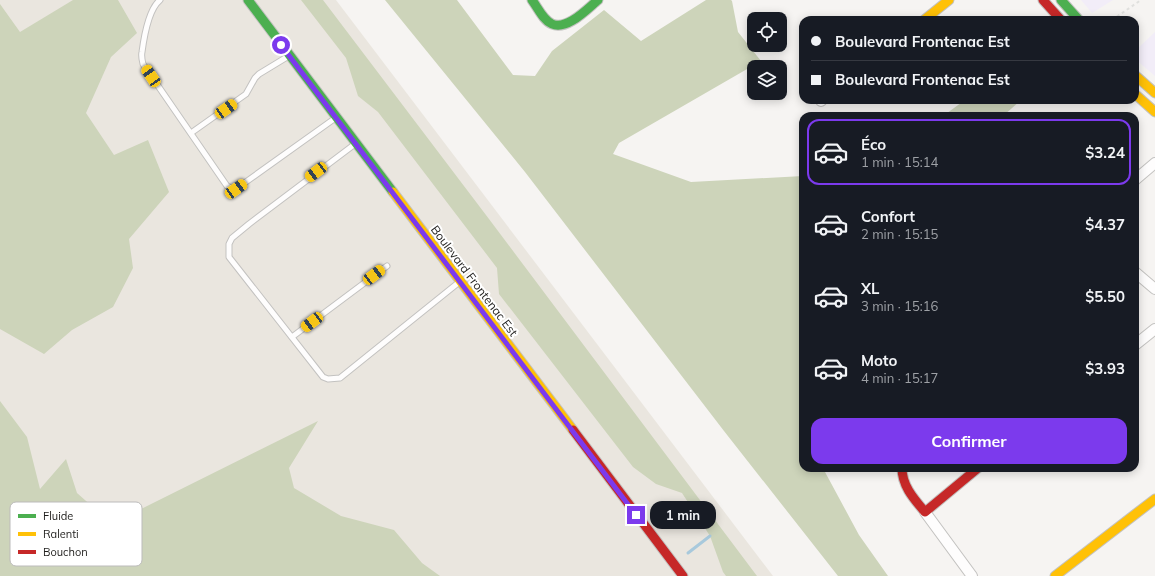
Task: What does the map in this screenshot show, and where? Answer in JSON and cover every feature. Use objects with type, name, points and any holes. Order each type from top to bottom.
[{"type":"main road","name":"Boulevard Frontenac Est","points":[[248,0],[683,576]]},
{"type":"main road","points":[[532,0],[543,16],[552,24],[558,26],[566,25],[598,0]]},
{"type":"main road","points":[[929,16],[949,0]]},
{"type":"main road","points":[[1043,0],[1057,16]]},
{"type":"main road","points":[[1062,0],[1076,16]]},
{"type":"main road","points":[[1139,79],[1155,93]]},
{"type":"main road","points":[[1139,98],[1155,112]]},
{"type":"main road","points":[[902,472],[902,478],[906,488],[925,512],[973,472]]},
{"type":"main road","points":[[1055,576],[1155,499]]},
{"type":"street","points":[[1139,177],[1155,163]]},
{"type":"street","points":[[1139,275],[1155,289]]},
{"type":"street","points":[[1139,342],[1155,329]]},
{"type":"street","points":[[925,512],[972,576]]},
{"type":"lane","points":[[160,0],[151,13],[141,53],[143,64],[227,186],[236,189],[336,118]]},
{"type":"lane","points":[[191,133],[242,97],[250,89],[254,78],[259,74],[290,56]]},
{"type":"lane","points":[[355,143],[232,238],[229,244],[229,257],[323,377],[328,380],[340,378],[460,282]]},
{"type":"lane","points":[[292,337],[387,266]]},
{"type":"path","points":[[1118,16],[1140,0]]},
{"type":"shaded area","points":[[0,0],[336,0],[773,576],[0,576]]},
{"type":"shaded area","points":[[1081,0],[1113,0],[1092,13]]},
{"type":"shaded area","points":[[1155,32],[1155,76],[1139,62],[1139,47]]},
{"type":"green space","points":[[73,0],[118,0],[137,33],[111,57],[86,113],[114,155],[148,140],[169,192],[129,239],[133,268],[113,307],[72,330],[44,354],[0,329],[0,4],[20,32]]},
{"type":"green space","points":[[301,0],[323,0],[757,576],[726,576],[723,572],[710,536],[682,493],[656,484],[633,467],[499,294],[497,268],[378,112],[358,96],[346,58]]},
{"type":"green space","points":[[385,0],[457,0],[513,75],[535,76],[552,51],[604,10],[641,41],[706,0],[732,1],[738,32],[747,43],[747,52],[754,52],[760,60],[747,60],[747,69],[619,143],[613,154],[691,182],[799,176],[799,472],[825,472],[859,535],[888,576],[838,576],[724,431],[525,172]]},
{"type":"green space","points":[[960,104],[1016,104],[1008,112],[948,112]]},
{"type":"green space","points":[[0,401],[27,437],[40,489],[66,459],[77,493],[87,502],[10,502],[10,566],[142,566],[142,509],[318,421],[289,468],[294,488],[341,516],[394,530],[422,563],[440,576],[0,576]]},
{"type":"waterway","points":[[688,553],[710,536]]},
{"type":"traffic: fast","points":[[248,0],[393,192]]},
{"type":"traffic: fast","points":[[532,0],[546,20],[552,24],[558,25],[571,22],[598,0]]},
{"type":"traffic: fast","points":[[1061,0],[1075,16]]},
{"type":"traffic: slow","points":[[929,16],[949,0]]},
{"type":"traffic: slow","points":[[1139,79],[1155,93]]},
{"type":"traffic: slow","points":[[1139,98],[1155,112]]},
{"type":"traffic: slow","points":[[393,192],[573,430]]},
{"type":"traffic: slow","points":[[1055,576],[1155,499]]},
{"type":"traffic: jam","points":[[1043,0],[1057,16]]},
{"type":"traffic: jam","points":[[573,430],[683,576]]},
{"type":"traffic: jam","points":[[903,472],[906,486],[925,512],[973,472]]},
{"type":"route","points":[[281,45],[636,515]]}]
